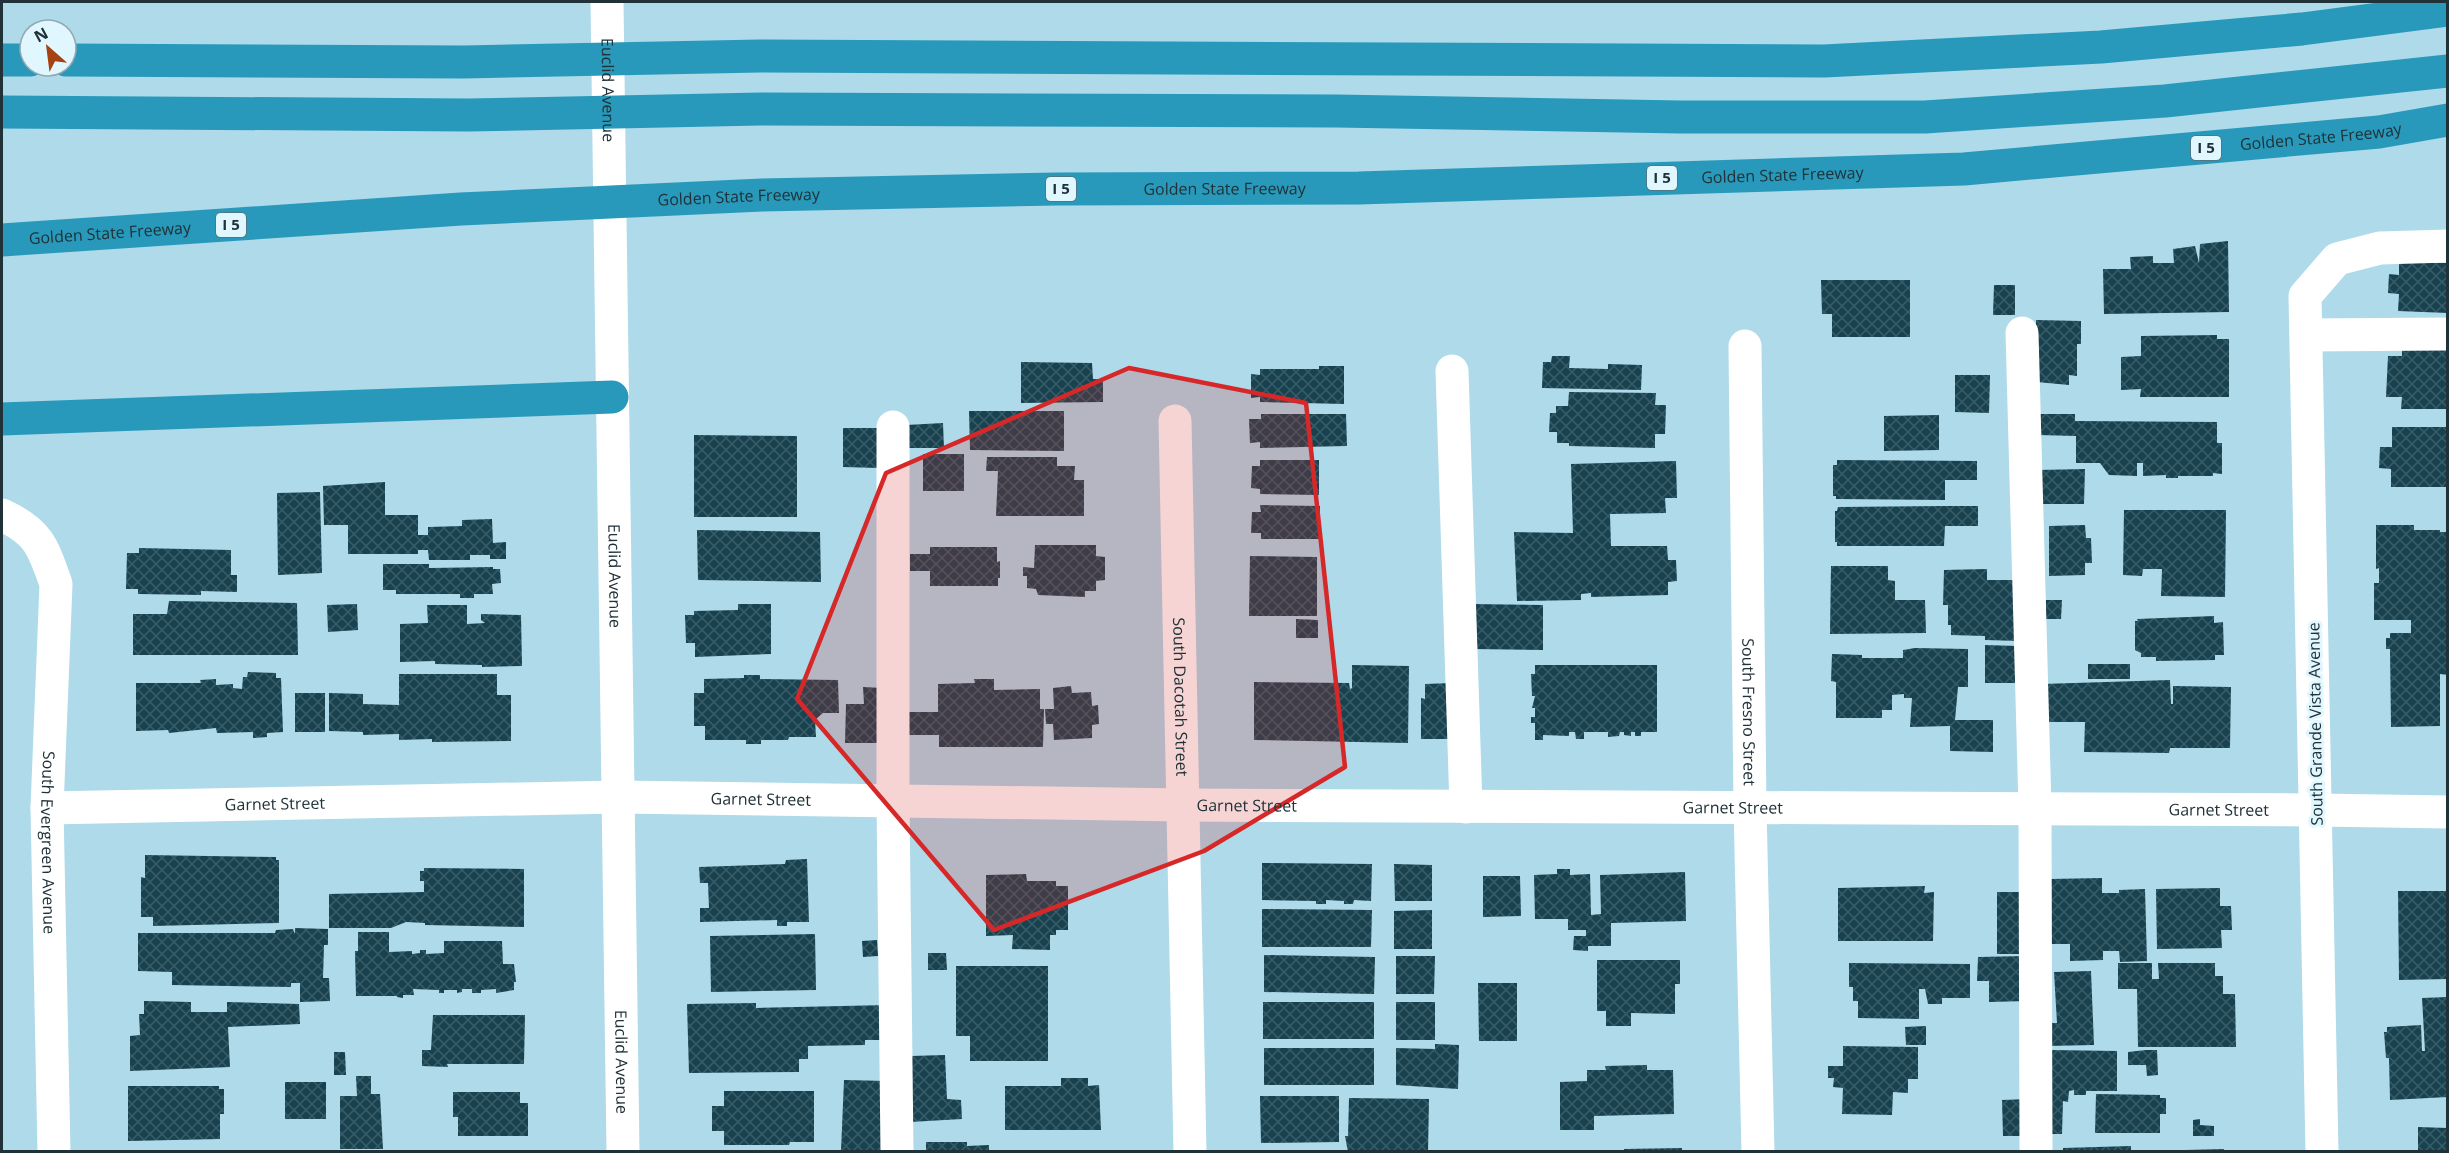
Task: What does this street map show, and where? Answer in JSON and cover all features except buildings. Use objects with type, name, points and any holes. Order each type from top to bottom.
[{"type":"highway","points":[[78,60],[464,62],[759,56],[1824,61],[2101,47],[2302,29],[2448,10]]},
{"type":"highway","points":[[2,60],[18,60]]},
{"type":"highway","points":[[2,112],[468,115],[761,109],[1336,111],[1681,117],[1925,117],[2164,101],[2448,71]]},
{"type":"highway","name":"Golden State Freeway","points":[[2,240],[460,209],[762,195],[1057,189],[1359,188],[1964,169],[2379,132],[2448,120]]},
{"type":"highway","points":[[2,420],[612,397]]},
{"type":"street","name":"Euclid Avenue","points":[[608,2],[623,1152]]},
{"type":"street","name":"South Grande Vista Avenue","points":[[2322,1152],[2305,296],[2337,259],[2380,248],[2448,246]]},
{"type":"street","points":[[2022,333],[2035,808],[2036,1152]]},
{"type":"street","points":[[2307,335],[2448,334]]},
{"type":"street","name":"South Fresno Street","points":[[1745,346],[1750,808],[1758,1152]]},
{"type":"street","points":[[1452,371],[1466,807]]},
{"type":"street","name":"South Dacotah Street","points":[[1175,421],[1190,1152]]},
{"type":"street","points":[[893,427],[893,801],[897,1152]]},
{"type":"street","name":"South Evergreen Avenue","points":[[2,515],[35,536],[56,584],[47,808],[54,1152]]},
{"type":"street","name":"Garnet Street","points":[[47,808],[619,797],[1184,805],[2448,812]]},
{"type":"highlighted area","points":[[1129,368],[1306,403],[1345,767],[1204,851],[994,930],[797,699],[886,473]]}]
